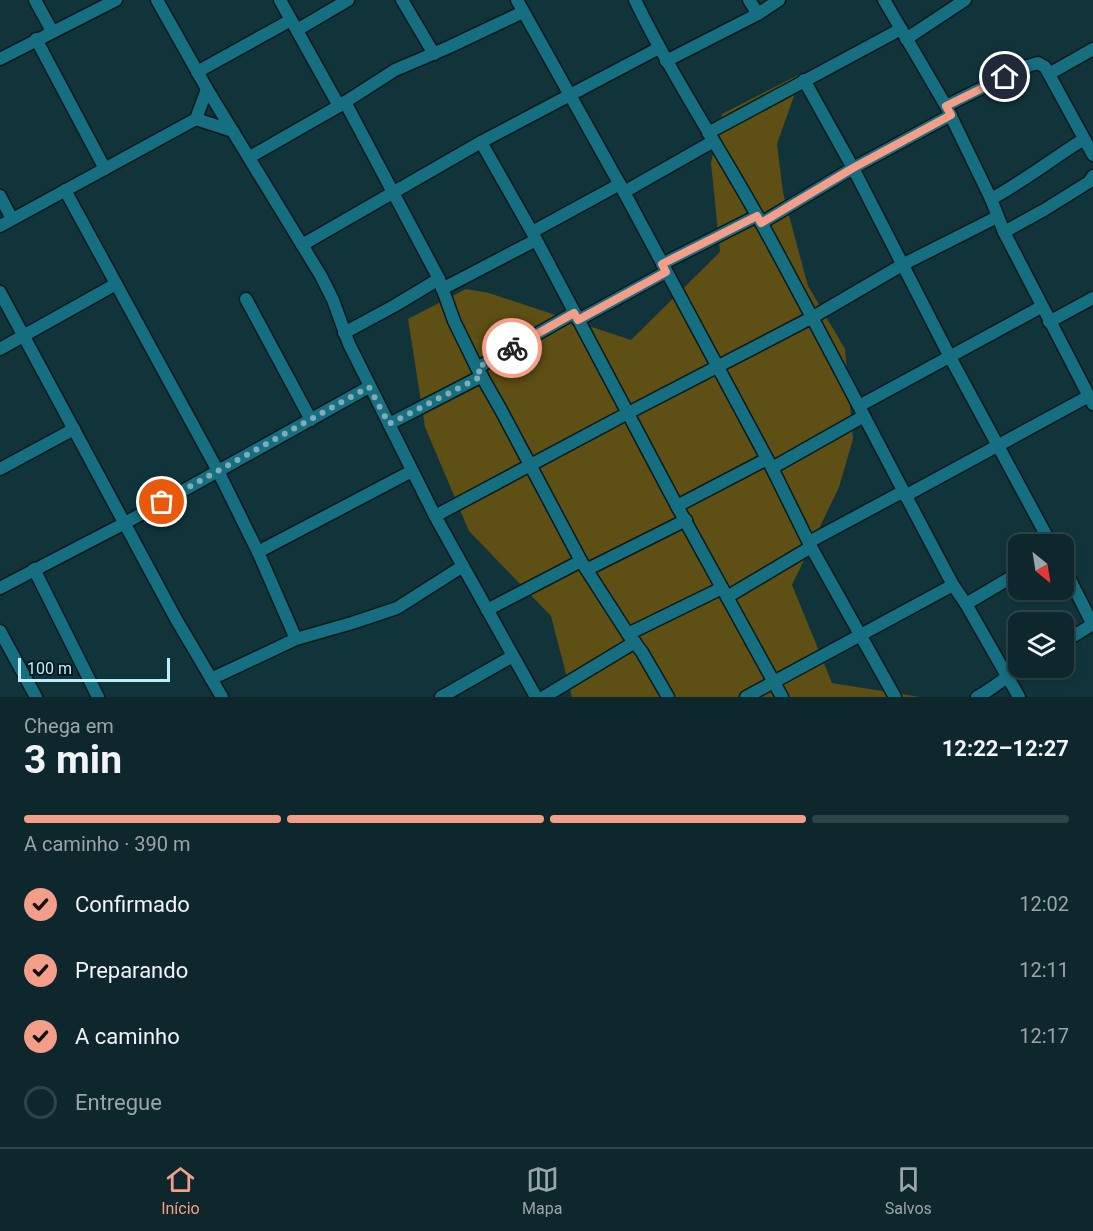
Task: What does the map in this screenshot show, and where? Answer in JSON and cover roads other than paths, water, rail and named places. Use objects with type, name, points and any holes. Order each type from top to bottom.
[{"type":"street","points":[[35,0],[52,31]]},
{"type":"street","points":[[0,59],[116,0]]},
{"type":"street","points":[[157,0],[197,72],[302,244],[333,300],[344,333],[369,387],[435,516],[536,697]]},
{"type":"street","points":[[280,0],[393,192],[440,284],[454,321],[479,372],[584,565],[669,697]]},
{"type":"street","points":[[197,72],[348,0]]},
{"type":"street","points":[[402,0],[434,54]]},
{"type":"street","points":[[635,0],[666,61],[759,219],[813,317],[953,585],[1019,697]]},
{"type":"street","points":[[749,0],[758,14]]},
{"type":"street","points":[[666,61],[758,14],[779,0]]},
{"type":"street","points":[[544,697],[631,638],[725,593],[810,544],[998,446],[1090,395],[1041,307],[949,110],[884,0]]},
{"type":"street","points":[[344,333],[534,236],[622,188],[804,80],[903,34],[965,0]]},
{"type":"street","points":[[250,157],[342,104],[395,70],[434,54],[520,4],[622,188],[859,635],[895,697]]},
{"type":"street","points":[[36,39],[105,169]]},
{"type":"street","points":[[302,244],[481,142],[659,48]]},
{"type":"street","points":[[1049,74],[1093,49]]},
{"type":"street","points":[[389,424],[664,268],[853,168],[949,110],[1033,64],[1042,65],[1049,74],[1093,155]]},
{"type":"street","points":[[804,80],[853,168],[950,357],[1046,534]]},
{"type":"street","points":[[0,226],[196,119],[207,88]]},
{"type":"street","points":[[196,119],[233,131]]},
{"type":"street","points":[[991,199],[1021,182],[1084,139]]},
{"type":"street","points":[[481,142],[782,697]]},
{"type":"street","points":[[1004,232],[1092,183]]},
{"type":"street","points":[[64,190],[218,471],[258,552],[296,639]]},
{"type":"street","points":[[0,196],[12,219]]},
{"type":"street","points":[[435,516],[813,317],[902,265],[997,217]]},
{"type":"street","points":[[0,349],[116,284]]},
{"type":"street","points":[[0,292],[176,619],[222,697]]},
{"type":"street","points":[[1049,322],[1093,298]]},
{"type":"street","points":[[246,299],[311,420]]},
{"type":"street","points":[[677,506],[769,464],[950,357],[1041,307]]},
{"type":"street","points":[[0,588],[125,523],[369,387]]},
{"type":"street","points":[[0,469],[74,429]]},
{"type":"street","points":[[258,552],[412,471]]},
{"type":"street","points":[[487,610],[686,520]]},
{"type":"street","points":[[211,679],[296,639],[389,612],[463,567]]},
{"type":"street","points":[[34,569],[98,697]]},
{"type":"street","points":[[966,604],[1008,579]]},
{"type":"street","points":[[746,697],[953,585]]},
{"type":"street","points":[[1074,587],[1093,624],[1074,636]]},
{"type":"street","points":[[0,631],[36,697]]},
{"type":"street","points":[[441,697],[513,656]]},
{"type":"street","points":[[977,697],[994,688],[1007,676]]}]
